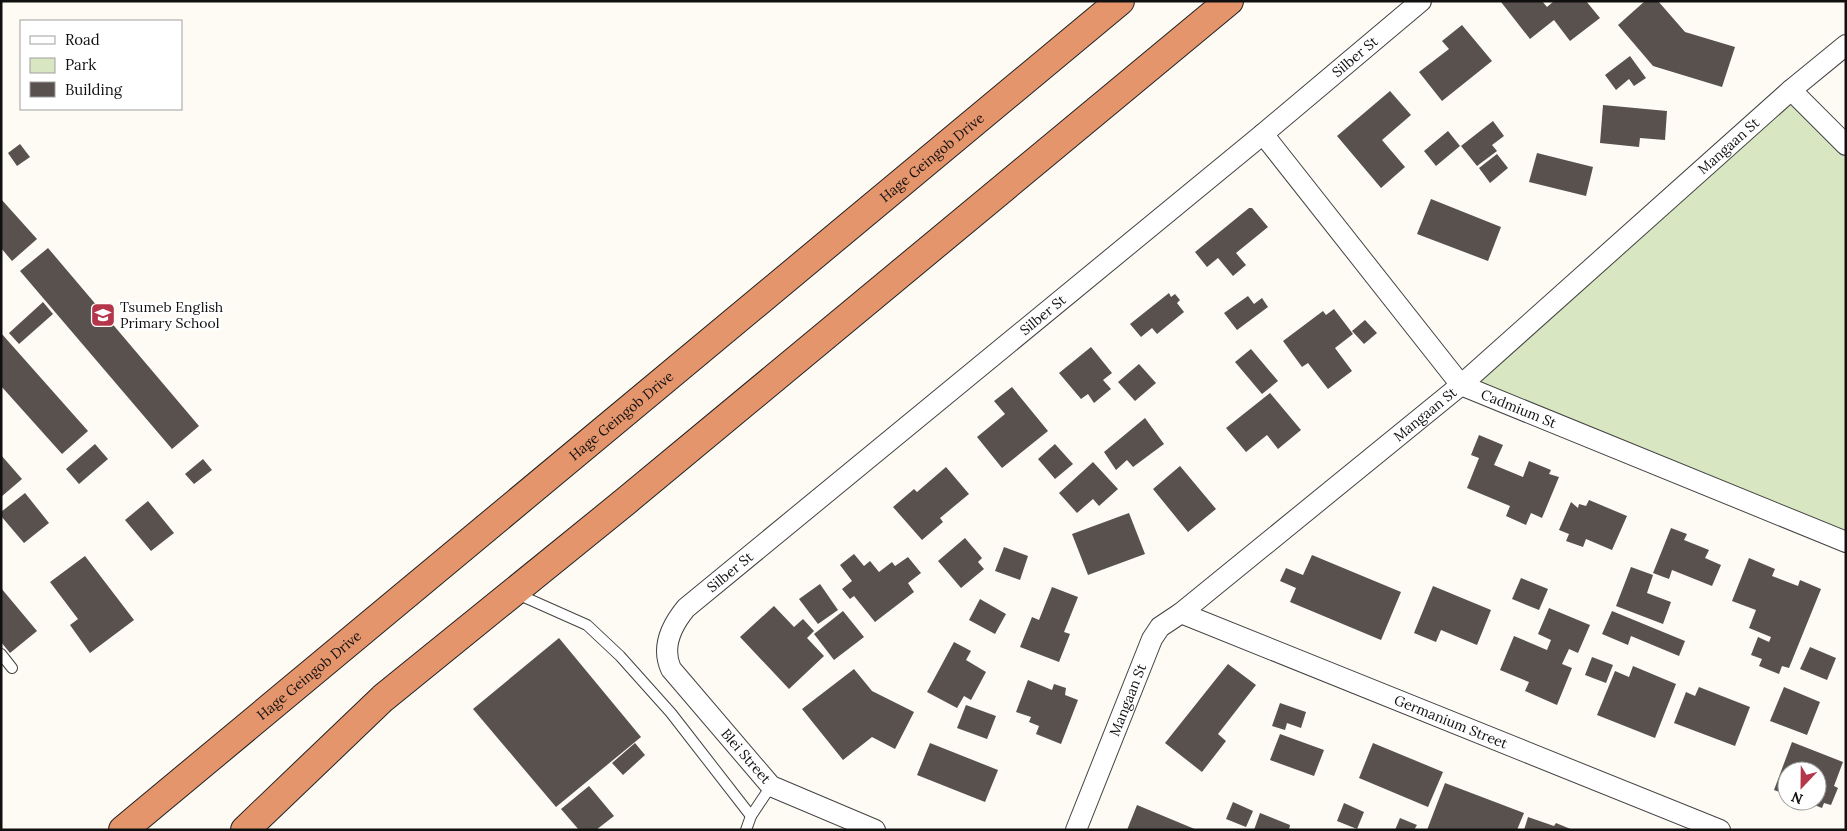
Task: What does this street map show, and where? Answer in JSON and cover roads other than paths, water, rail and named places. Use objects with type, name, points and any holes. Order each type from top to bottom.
[{"type":"highway","name":"Hage Geingob Drive","points":[[123,830],[1120,1]]},
{"type":"highway","points":[[245,830],[383,698],[1229,1]]},
{"type":"street","name":"Silber St","points":[[670,633],[677,619],[686,608],[1263,134],[1421,1]]},
{"type":"street","name":"Mangaan St","points":[[1076,830],[1152,639],[1160,628],[1181,614],[1461,385],[1791,90],[1846,45]]},
{"type":"street","points":[[1791,90],[1846,145]]},
{"type":"street","name":"Cadmium St","points":[[1263,134],[1461,385],[1846,542]]},
{"type":"street","name":"Germanium Street","points":[[1181,614],[1720,830]]},
{"type":"street","name":"Blei Street","points":[[670,633],[667,649],[668,662],[671,669],[771,786],[875,830]]},
{"type":"lane","points":[[514,592],[587,625],[620,656],[671,713],[751,816]]},
{"type":"lane","points":[[1,654],[12,668]]},
{"type":"lane","points":[[746,830],[751,816],[771,786]]},
{"type":"place","name":"Tsumeb English Primary School","points":[[103,315]]}]
